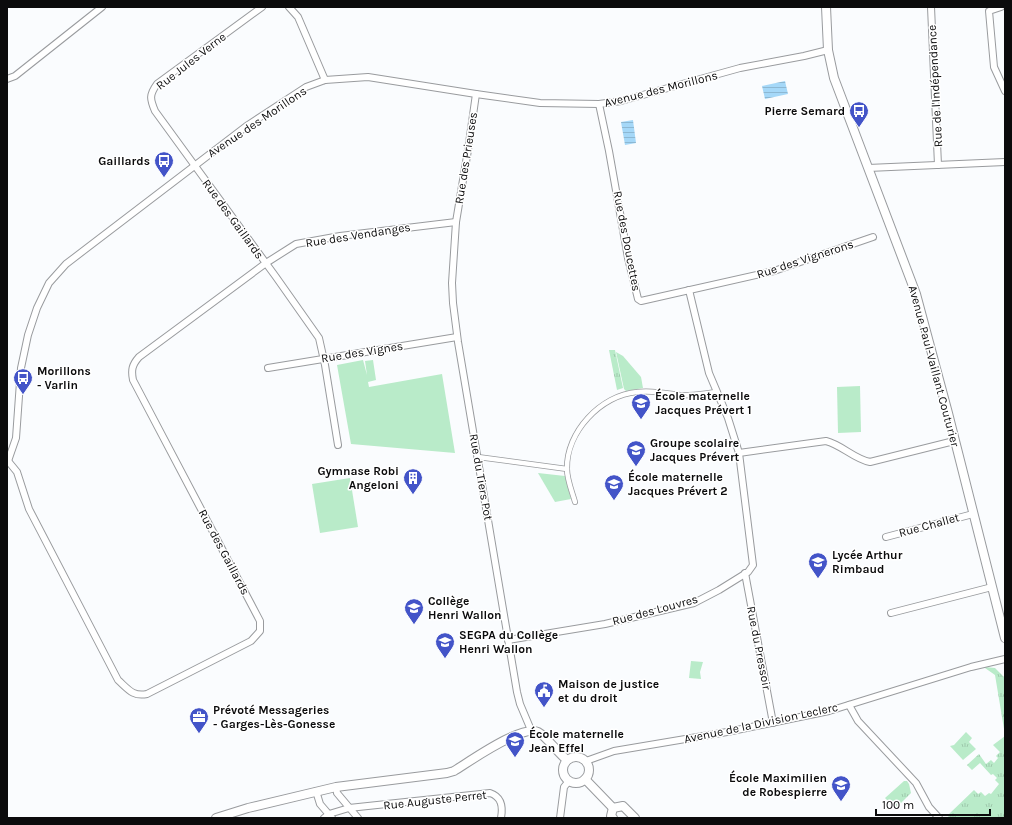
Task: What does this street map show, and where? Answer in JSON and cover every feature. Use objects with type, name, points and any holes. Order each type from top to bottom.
[{"type":"street","points":[[7,79],[15,76],[102,7]]},
{"type":"street","name":"Rue Jules Verne","points":[[194,166],[155,111],[150,101],[152,91],[157,84],[262,7]]},
{"type":"street","points":[[290,7],[298,17],[325,80]]},
{"type":"street","name":"Avenue Paul-Vaillant Couturier","points":[[826,7],[828,50],[834,78],[916,294],[1005,638]]},
{"type":"street","name":"Rue de l'Indépendance","points":[[931,7],[938,165]]},
{"type":"street","points":[[1001,7],[989,11],[994,67],[1005,91]]},
{"type":"street","name":"Avenue des Morillons","points":[[8,461],[16,438],[21,368],[28,335],[37,308],[49,283],[66,264],[194,166],[254,121],[306,87],[325,80],[368,77],[540,103],[599,104],[621,101],[740,68],[828,50]]},
{"type":"street","name":"Rue des Prieuses","points":[[456,222],[476,94]]},
{"type":"street","name":"Rue des Doucettes","points":[[599,104],[628,258],[638,299],[641,301],[689,290]]},
{"type":"street","points":[[868,168],[1005,162]]},
{"type":"street","name":"Rue des Gaillards","points":[[8,461],[17,472],[29,509],[118,680],[132,693],[140,695],[147,694],[250,641],[260,631],[260,621],[133,380],[131,371],[133,364],[139,357],[266,263],[194,166]]},
{"type":"street","name":"Rue des Vendanges","points":[[266,263],[296,244],[340,236],[456,222]]},
{"type":"street","name":"Rue du Tiers Pot","points":[[456,222],[452,277],[457,337],[517,692],[520,704],[531,730]]},
{"type":"street","name":"Rue des Vignerons","points":[[689,290],[774,271],[873,237]]},
{"type":"street","points":[[266,263],[319,338],[324,358],[338,445]]},
{"type":"street","points":[[689,290],[708,373],[728,418],[739,453],[753,565],[745,573]]},
{"type":"street","name":"Rue des Vignes","points":[[268,368],[457,337]]},
{"type":"street","points":[[575,502],[567,469],[568,458],[574,440],[583,424],[605,403],[620,396],[637,392],[660,391],[681,395],[717,392]]},
{"type":"street","points":[[739,453],[826,441],[834,443],[862,461],[870,462],[954,441]]},
{"type":"street","points":[[478,457],[567,469]]},
{"type":"street","name":"Rue Challet","points":[[886,537],[973,514]]},
{"type":"street","name":"Rue des Louvres","points":[[508,640],[605,624],[694,603],[720,590],[745,573]]},
{"type":"street","name":"Rue du Pressoir","points":[[745,573],[773,723]]},
{"type":"street","points":[[891,613],[992,587]]},
{"type":"street","name":"Avenue de la Division Leclerc","points":[[586,761],[614,751],[773,723],[829,711],[971,667],[1005,659]]},
{"type":"street","points":[[849,705],[858,721],[916,783],[929,807],[940,818]]},
{"type":"street","points":[[216,818],[336,787],[447,773],[454,771],[509,737],[531,730],[539,733],[567,760]]},
{"type":"street","points":[[578,757],[586,761],[589,768],[588,776],[585,780],[577,783],[568,781],[563,771],[563,767],[567,760],[578,757]]},
{"type":"street","points":[[585,780],[613,808]]},
{"type":"street","points":[[560,818],[564,787],[568,781]]},
{"type":"street","points":[[336,787],[337,793],[358,818]]},
{"type":"street","points":[[316,792],[320,804],[328,817]]},
{"type":"street","name":"Rue Auguste Perret","points":[[328,817],[349,808],[490,793],[495,795],[500,802],[502,809],[501,818]]},
{"type":"street","points":[[613,808],[623,806],[635,818]]},
{"type":"street","points":[[613,808],[611,816],[613,818]]},
{"type":"green space","points":[[609,350],[615,350],[623,388],[617,390]]},
{"type":"green space","points":[[616,352],[623,356],[641,377],[643,388],[626,391],[624,389]]},
{"type":"green space","points":[[363,360],[367,375],[365,361],[373,360],[376,380],[368,382],[369,387],[442,374],[455,453],[351,444],[337,365]]},
{"type":"green space","points":[[860,386],[861,432],[838,433],[837,387]]},
{"type":"green space","points":[[538,473],[565,476],[571,499],[555,502]]},
{"type":"green space","points":[[350,478],[358,527],[320,533],[312,484]]},
{"type":"green space","points":[[691,661],[703,662],[700,672],[701,679],[689,678]]},
{"type":"green space","points":[[985,667],[995,668],[1005,678],[1005,735],[995,675]]},
{"type":"green space","points":[[966,732],[972,738],[969,742],[976,749],[963,760],[950,746],[954,745]]},
{"type":"green space","points":[[1005,736],[1005,818],[948,818],[949,814],[974,790],[978,794],[981,792],[985,796],[989,793],[991,794],[999,784],[995,780],[997,778],[993,774],[991,775],[980,763],[972,770],[967,765],[979,754],[986,764],[991,760],[994,763],[998,758],[996,756],[1000,752],[993,745]]},
{"type":"green space","points":[[904,781],[907,781],[909,784],[911,793],[895,809],[885,798]]},
{"type":"water","points":[[785,81],[788,94],[765,99],[762,86]]},
{"type":"water","points":[[633,120],[636,143],[625,145],[621,122]]},
{"type":"place","name":"Pierre Semard","points":[[859,128]]},
{"type":"place","name":"Gaillards","points":[[164,178]]},
{"type":"place","name":"Morillons - Varlin","points":[[23,395]]},
{"type":"place","name":"École maternelle Jacques Prévert 1","points":[[641,420]]},
{"type":"place","name":"Groupe scolaire Jacques Prévert","points":[[636,467]]},
{"type":"place","name":"Gymnase Robi Angeloni","points":[[413,495]]},
{"type":"place","name":"École maternelle Jacques Prévert 2","points":[[614,501]]},
{"type":"place","name":"Lycée Arthur Rimbaud","points":[[818,579]]},
{"type":"place","name":"Collège Henri Wallon","points":[[414,625]]},
{"type":"place","name":"SEGPA du Collège Henri Wallon","points":[[445,659]]},
{"type":"place","name":"Maison de justice et du droit","points":[[544,708]]},
{"type":"place","name":"Prévoté Messageries - Garges-Lès-Gonesse","points":[[199,734]]},
{"type":"place","name":"École maternelle Jean Effel","points":[[515,758]]},
{"type":"place","name":"École Maximilien de Robespierre","points":[[841,802]]}]
